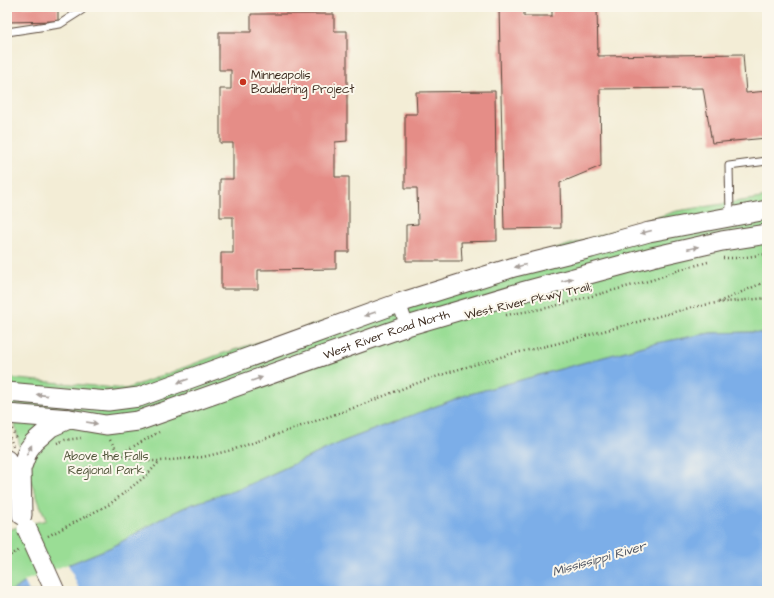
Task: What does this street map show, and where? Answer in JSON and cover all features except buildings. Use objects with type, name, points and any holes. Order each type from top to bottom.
[{"type":"street","name":"West River Road North","points":[[7,392],[108,401],[139,397],[399,303],[514,267],[648,232],[767,210]]},
{"type":"street","name":"West River Road North","points":[[9,419],[70,419],[106,425],[138,421],[407,326],[522,292],[645,259],[722,241],[767,234]]},
{"type":"street","points":[[399,303],[407,326]]},
{"type":"street","points":[[220,368],[228,389]]},
{"type":"street","points":[[30,528],[21,469],[28,450],[34,442],[51,426],[70,419]]},
{"type":"street","points":[[7,460],[30,528],[55,591]]},
{"type":"street","points":[[7,488],[30,528]]},
{"type":"lane","points":[[7,32],[60,24],[82,10]]},
{"type":"lane","points":[[730,216],[729,166],[767,161]]},
{"type":"path","points":[[722,258],[740,258],[767,254]]},
{"type":"path","name":"West River Pkwy Trail;","points":[[504,315],[547,308],[652,280],[679,270],[714,260]]},
{"type":"path","points":[[716,303],[767,281]]},
{"type":"path","points":[[109,438],[120,454],[140,460],[160,462],[203,457],[232,450],[359,406],[408,386],[511,354],[555,344],[693,307],[767,298]]},
{"type":"path","points":[[9,419],[17,443]]},
{"type":"path","points":[[120,454],[160,432]]},
{"type":"path","points":[[51,446],[65,440],[84,438]]},
{"type":"path","points":[[30,528],[110,504],[160,462]]},
{"type":"path","points":[[7,557],[21,550]]},
{"type":"green space","name":"Above the Falls Regional Park","points":[[767,197],[767,334],[753,332],[710,333],[651,344],[463,396],[344,441],[239,489],[190,505],[164,517],[114,546],[26,582],[11,591],[7,591],[7,530],[46,520],[23,461],[7,388],[7,378],[126,389],[218,355],[677,211]]},
{"type":"water","name":"Mississippi River","points":[[753,332],[767,334],[767,591],[11,591],[26,582],[114,546],[164,517],[190,505],[239,489],[344,441],[463,396],[651,344],[710,333]]},
{"type":"pier","points":[[68,564],[80,591],[29,591],[24,581]]},
{"type":"place","name":"Minneapolis Bouldering Project","points":[[243,82]]}]
